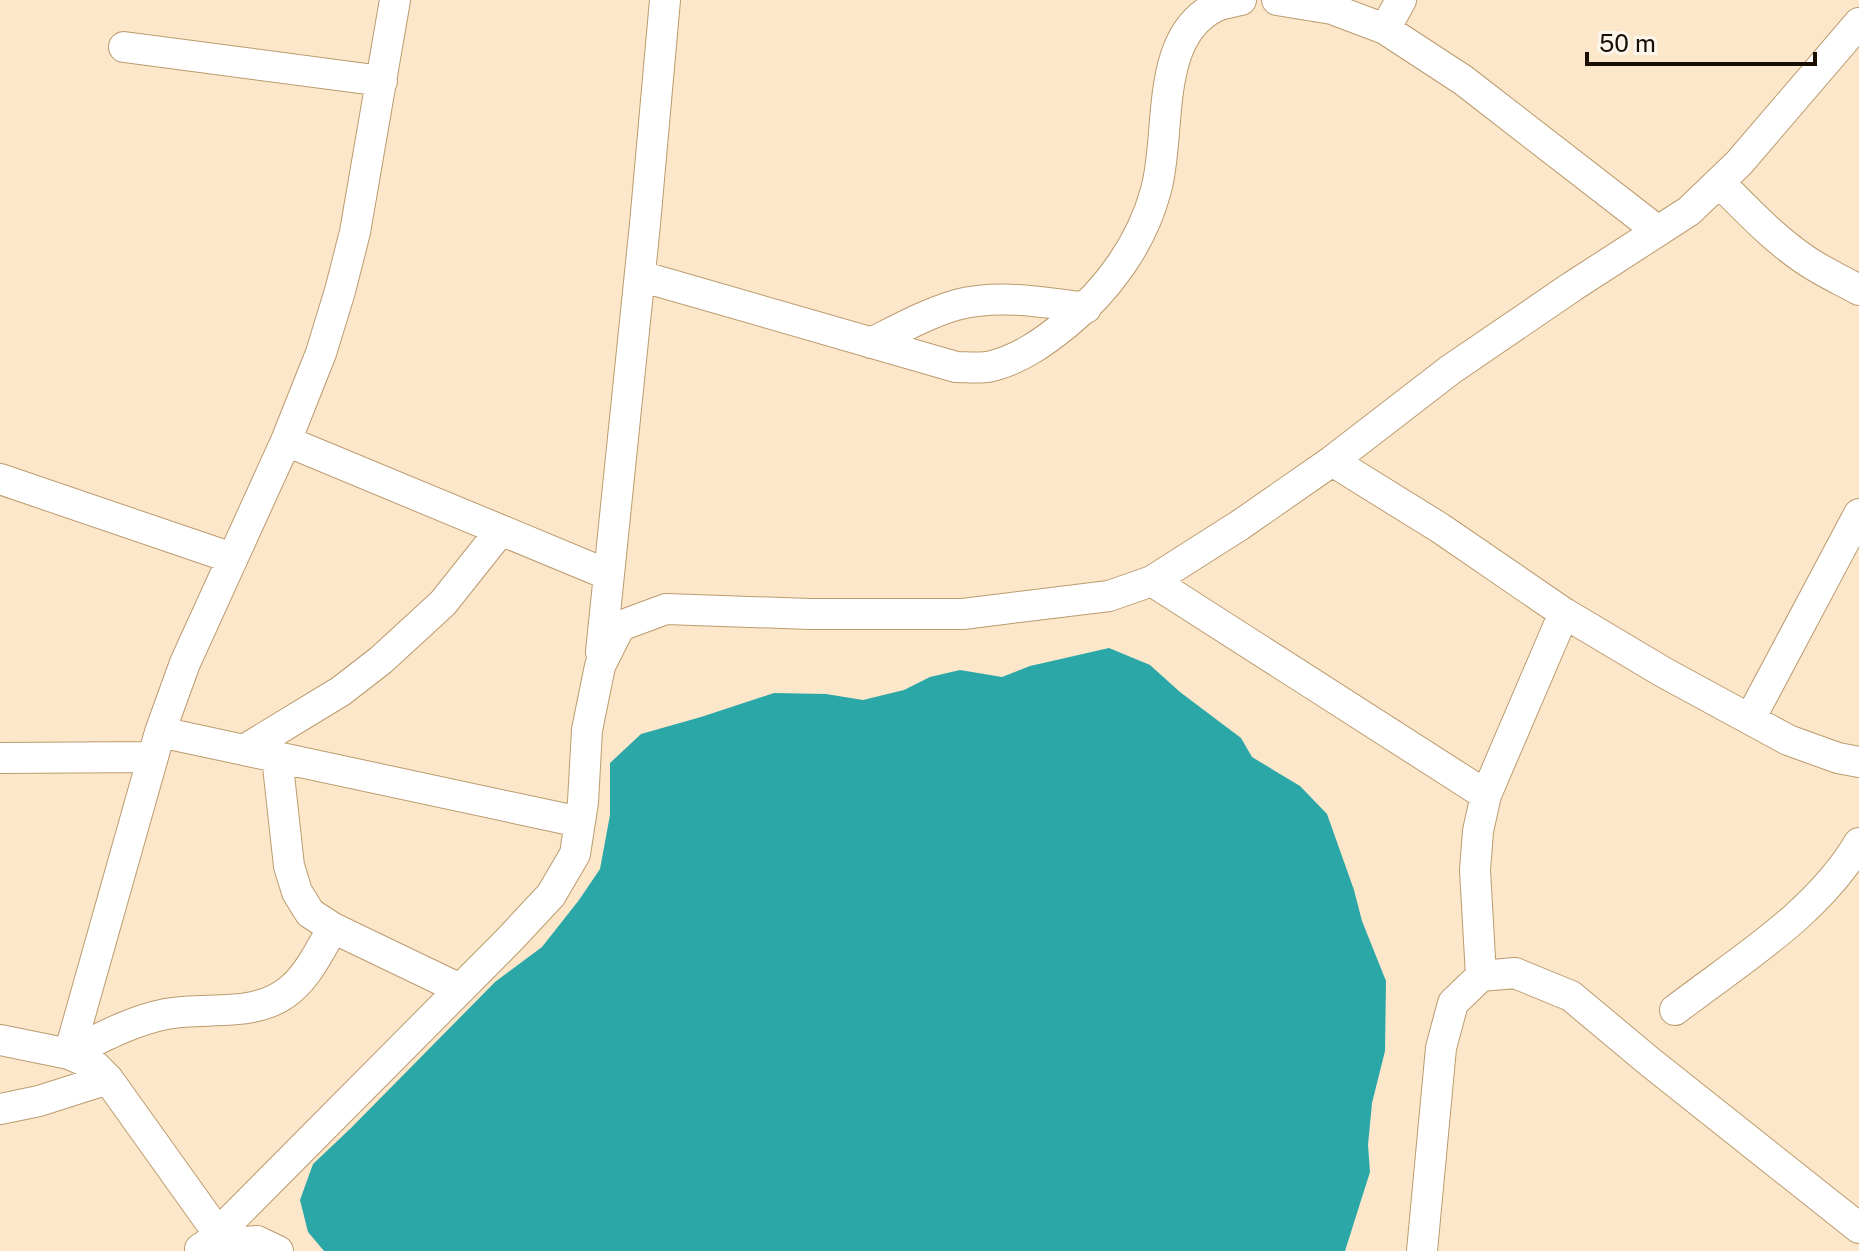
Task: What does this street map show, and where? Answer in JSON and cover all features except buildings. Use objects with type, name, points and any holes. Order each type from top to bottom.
[{"type":"street","points":[[69,1054],[156,744],[185,663],[286,441],[321,353],[355,232],[395,0]]},
{"type":"street","points":[[207,1243],[551,895],[575,854],[583,802],[587,730],[600,666],[665,0]]},
{"type":"street","points":[[640,276],[956,367],[990,367],[1023,354],[1052,336],[1086,308],[1116,273],[1141,232],[1157,189],[1176,53],[1193,24],[1217,7],[1241,0]]},
{"type":"street","points":[[1277,0],[1332,9],[1385,29],[1463,80],[1658,231]]},
{"type":"street","points":[[1385,29],[1401,0]]},
{"type":"street","points":[[600,666],[620,626],[666,609],[810,614],[963,614],[1109,596],[1152,581],[1332,461],[1450,370],[1689,211],[1739,163],[1859,23]]},
{"type":"street","points":[[124,47],[382,81]]},
{"type":"street","points":[[1719,182],[1761,226],[1806,261],[1859,290]]},
{"type":"street","points":[[871,343],[922,317],[959,305],[1028,300],[1086,308]]},
{"type":"street","points":[[286,441],[609,575]]},
{"type":"street","points":[[1332,461],[1440,528],[1564,613],[1663,672],[1788,740],[1859,762]]},
{"type":"street","points":[[0,479],[232,558]]},
{"type":"street","points":[[1750,719],[1859,514]]},
{"type":"street","points":[[244,750],[341,691],[381,660],[443,603],[501,530]]},
{"type":"street","points":[[1152,581],[1486,795]]},
{"type":"street","points":[[1481,976],[1475,870],[1478,831],[1486,795],[1564,613]]},
{"type":"street","points":[[0,758],[156,744],[244,750],[580,822]]},
{"type":"street","points":[[277,757],[289,866],[297,892],[310,913],[333,928],[460,989]]},
{"type":"street","points":[[1675,1010],[1800,914],[1832,882],[1859,843]]},
{"type":"street","points":[[69,1054],[122,1027],[165,1014],[250,1008],[273,1001],[292,988],[333,928]]},
{"type":"street","points":[[1422,1251],[1441,1048],[1453,1003],[1481,976],[1515,973],[1571,996],[1650,1062],[1856,1220]]},
{"type":"street","points":[[0,1040],[69,1054],[94,1065],[108,1079],[207,1243]]},
{"type":"street","points":[[0,1109],[39,1101],[108,1079]]},
{"type":"street","points":[[207,1243],[257,1241],[278,1251]]},
{"type":"water","points":[[1109,648],[1150,665],[1241,738],[1252,757],[1300,786],[1327,814],[1362,921],[1386,981],[1385,1051],[1372,1103],[1368,1145],[1370,1172],[1345,1251],[324,1251],[308,1232],[300,1200],[313,1164],[495,982],[542,947],[600,869],[610,815],[610,763],[641,734],[774,693],[826,694],[863,700],[904,690],[930,677],[960,670],[1002,677],[1030,666]]}]
